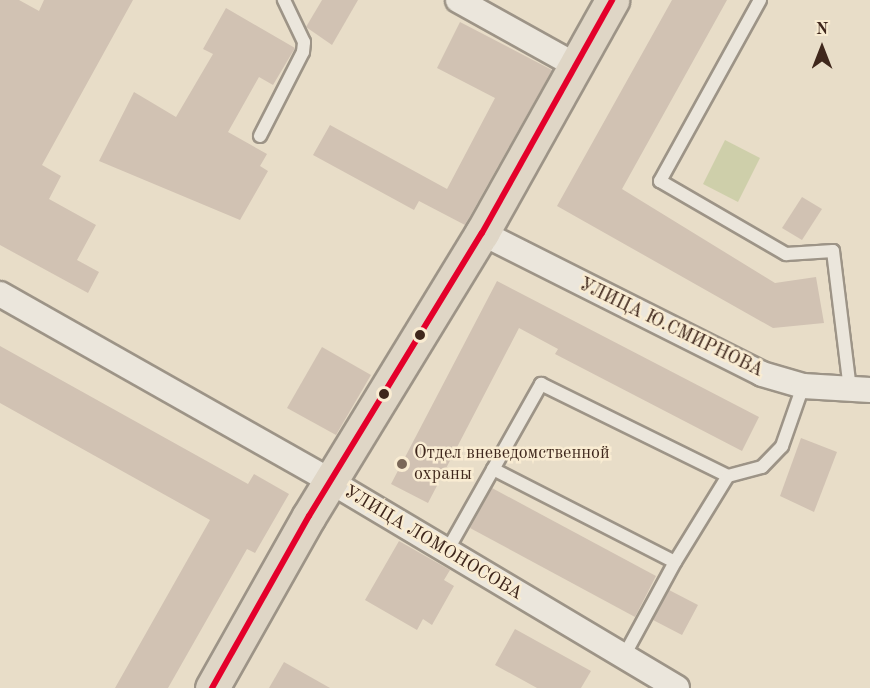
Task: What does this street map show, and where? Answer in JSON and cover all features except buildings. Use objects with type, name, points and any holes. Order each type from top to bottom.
[{"type":"main road","points":[[212,688],[330,482],[482,233],[612,0]]},
{"type":"street","points":[[458,0],[575,65]]},
{"type":"street","name":"УЛИЦА Ю.СМИРНОВА","points":[[482,233],[762,374],[803,386],[860,390]]},
{"type":"street","name":"УЛИЦА ЛОМОНОСОВА","points":[[0,294],[330,482],[677,688]]},
{"type":"lane","points":[[261,136],[303,52],[303,42],[284,0]]},
{"type":"lane","points":[[760,0],[660,181],[786,254],[833,251],[860,390]]},
{"type":"lane","points":[[447,551],[542,384],[728,476],[762,467],[782,446],[803,386]]},
{"type":"lane","points":[[493,469],[675,562]]},
{"type":"lane","points":[[624,656],[675,562],[728,476]]},
{"type":"green space","points":[[725,140],[760,158],[738,202],[703,184]]},
{"type":"transit line","points":[[212,688],[309,516],[482,233],[612,0]]},
{"type":"place","name":"Отдел вневедомственной охраны","points":[[402,464]]}]
